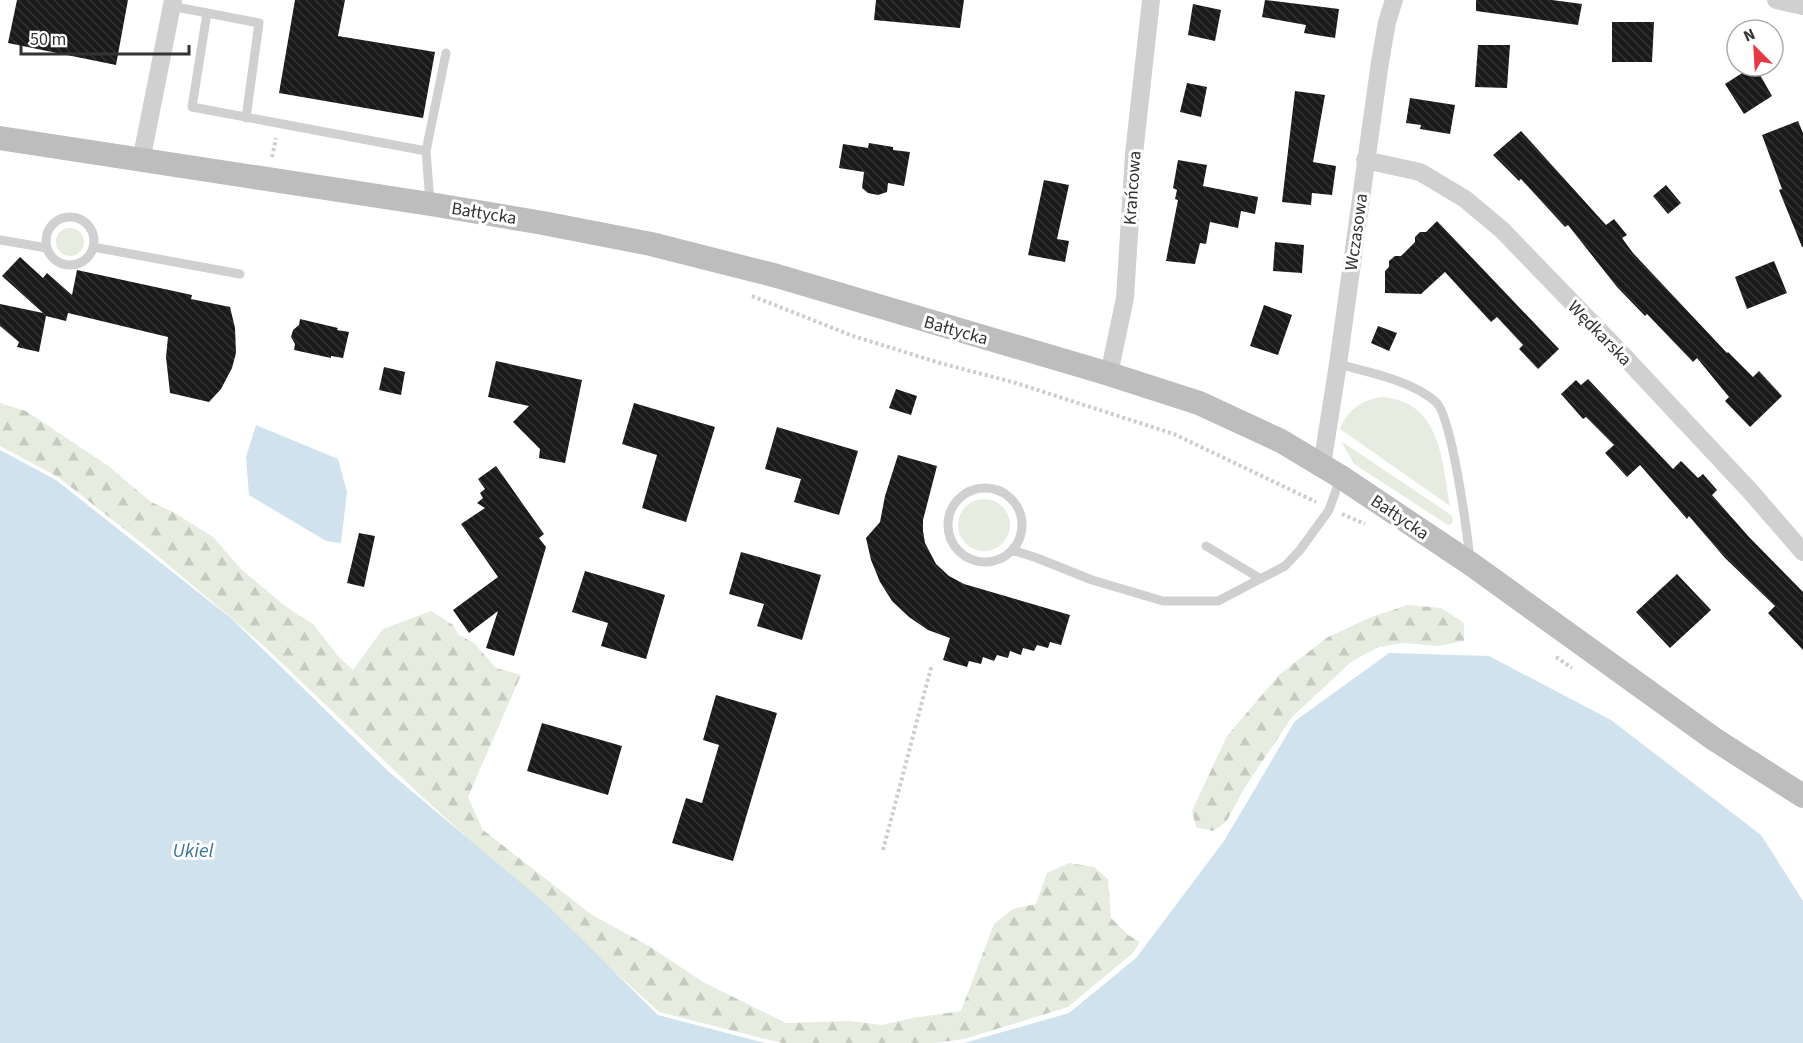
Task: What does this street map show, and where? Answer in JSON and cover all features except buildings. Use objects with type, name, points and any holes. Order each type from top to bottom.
[{"type":"main road","name":"Bałtycka","points":[[0,138],[430,204],[602,234],[689,253],[777,276],[1109,374],[1199,403],[1281,441],[1332,471],[1471,564],[1714,739],[1803,796]]},
{"type":"street","name":"Krańcowa","points":[[1109,374],[1125,298],[1134,154],[1151,0]]},
{"type":"street","name":"Wczasowa","points":[[1332,471],[1338,364],[1365,160],[1387,22],[1394,0]]},
{"type":"street","points":[[1776,0],[1803,6]]},
{"type":"street","points":[[141,161],[172,3]]},
{"type":"street","name":"Wędkarska","points":[[1365,160],[1420,172],[1465,199],[1502,230],[1653,387],[1751,492],[1803,552]]},
{"type":"lane","points":[[172,3],[207,13],[259,22],[246,118]]},
{"type":"lane","points":[[207,13],[192,107],[426,151]]},
{"type":"lane","points":[[430,204],[426,151],[446,53]]},
{"type":"lane","points":[[65,217],[81,220],[87,224],[93,239],[93,247],[84,260],[70,265],[50,255],[47,248],[47,232],[51,225],[65,217]]},
{"type":"lane","points":[[0,240],[47,248]]},
{"type":"lane","points":[[93,247],[240,274]]},
{"type":"lane","points":[[1338,364],[1406,383],[1438,403],[1449,430],[1471,564]]},
{"type":"lane","points":[[1012,550],[1092,580],[1163,601],[1218,601],[1285,566],[1300,550],[1330,508],[1332,471]]},
{"type":"lane","points":[[984,488],[1007,495],[1016,504],[1021,515],[1022,528],[1019,540],[1012,550],[1003,558],[991,562],[979,562],[958,551],[951,541],[948,530],[948,518],[952,506],[971,490],[984,488]]},
{"type":"lane","points":[[1206,546],[1261,579]]},
{"type":"path","points":[[272,158],[277,133]]},
{"type":"path","points":[[750,295],[853,336],[940,363],[1016,383],[1173,434],[1374,529]]},
{"type":"path","points":[[1554,655],[1572,668]]},
{"type":"path","points":[[883,850],[932,664]]},
{"type":"green space","points":[[70,228],[80,232],[84,242],[80,252],[70,256],[60,252],[56,242],[60,232]]},
{"type":"green space","points":[[1381,397],[1401,401],[1416,409],[1427,421],[1440,452],[1450,506],[1340,429],[1356,407]]},
{"type":"green space","points":[[0,403],[26,411],[107,465],[151,502],[173,512],[213,537],[241,569],[285,606],[313,624],[338,656],[353,670],[383,629],[431,611],[453,625],[459,635],[474,643],[496,668],[521,675],[468,797],[483,830],[592,915],[649,946],[703,982],[786,1023],[849,1021],[882,1025],[961,1011],[994,924],[1013,909],[1036,904],[1047,873],[1069,863],[1094,867],[1108,879],[1111,918],[1128,935],[1140,942],[1133,953],[1068,1007],[964,1039],[935,1043],[782,1043],[659,1012],[417,792],[263,645],[152,551],[58,477],[0,446]]},
{"type":"green space","points":[[1341,441],[1451,515],[1452,524],[1448,525],[1354,464]]},
{"type":"green space","points":[[979,499],[989,499],[1003,506],[1010,525],[1003,544],[989,551],[979,551],[969,547],[962,540],[958,530],[958,520],[962,510],[969,503]]},
{"type":"green space","points":[[1408,605],[1441,608],[1464,623],[1464,641],[1439,646],[1404,643],[1378,647],[1351,662],[1292,717],[1245,787],[1226,822],[1213,831],[1196,827],[1192,811],[1227,736],[1280,674],[1328,637],[1369,618]]},
{"type":"water","points":[[256,425],[338,459],[347,492],[341,543],[326,541],[249,495],[246,457]]},
{"type":"water","name":"Ukiel","points":[[0,450],[56,480],[232,619],[389,772],[546,904],[658,1015],[765,1043],[0,1043]]},
{"type":"water","points":[[1389,653],[1489,656],[1611,720],[1761,835],[1803,901],[1803,1043],[964,1043],[1069,1013],[1136,958],[1224,841],[1295,721]]}]
